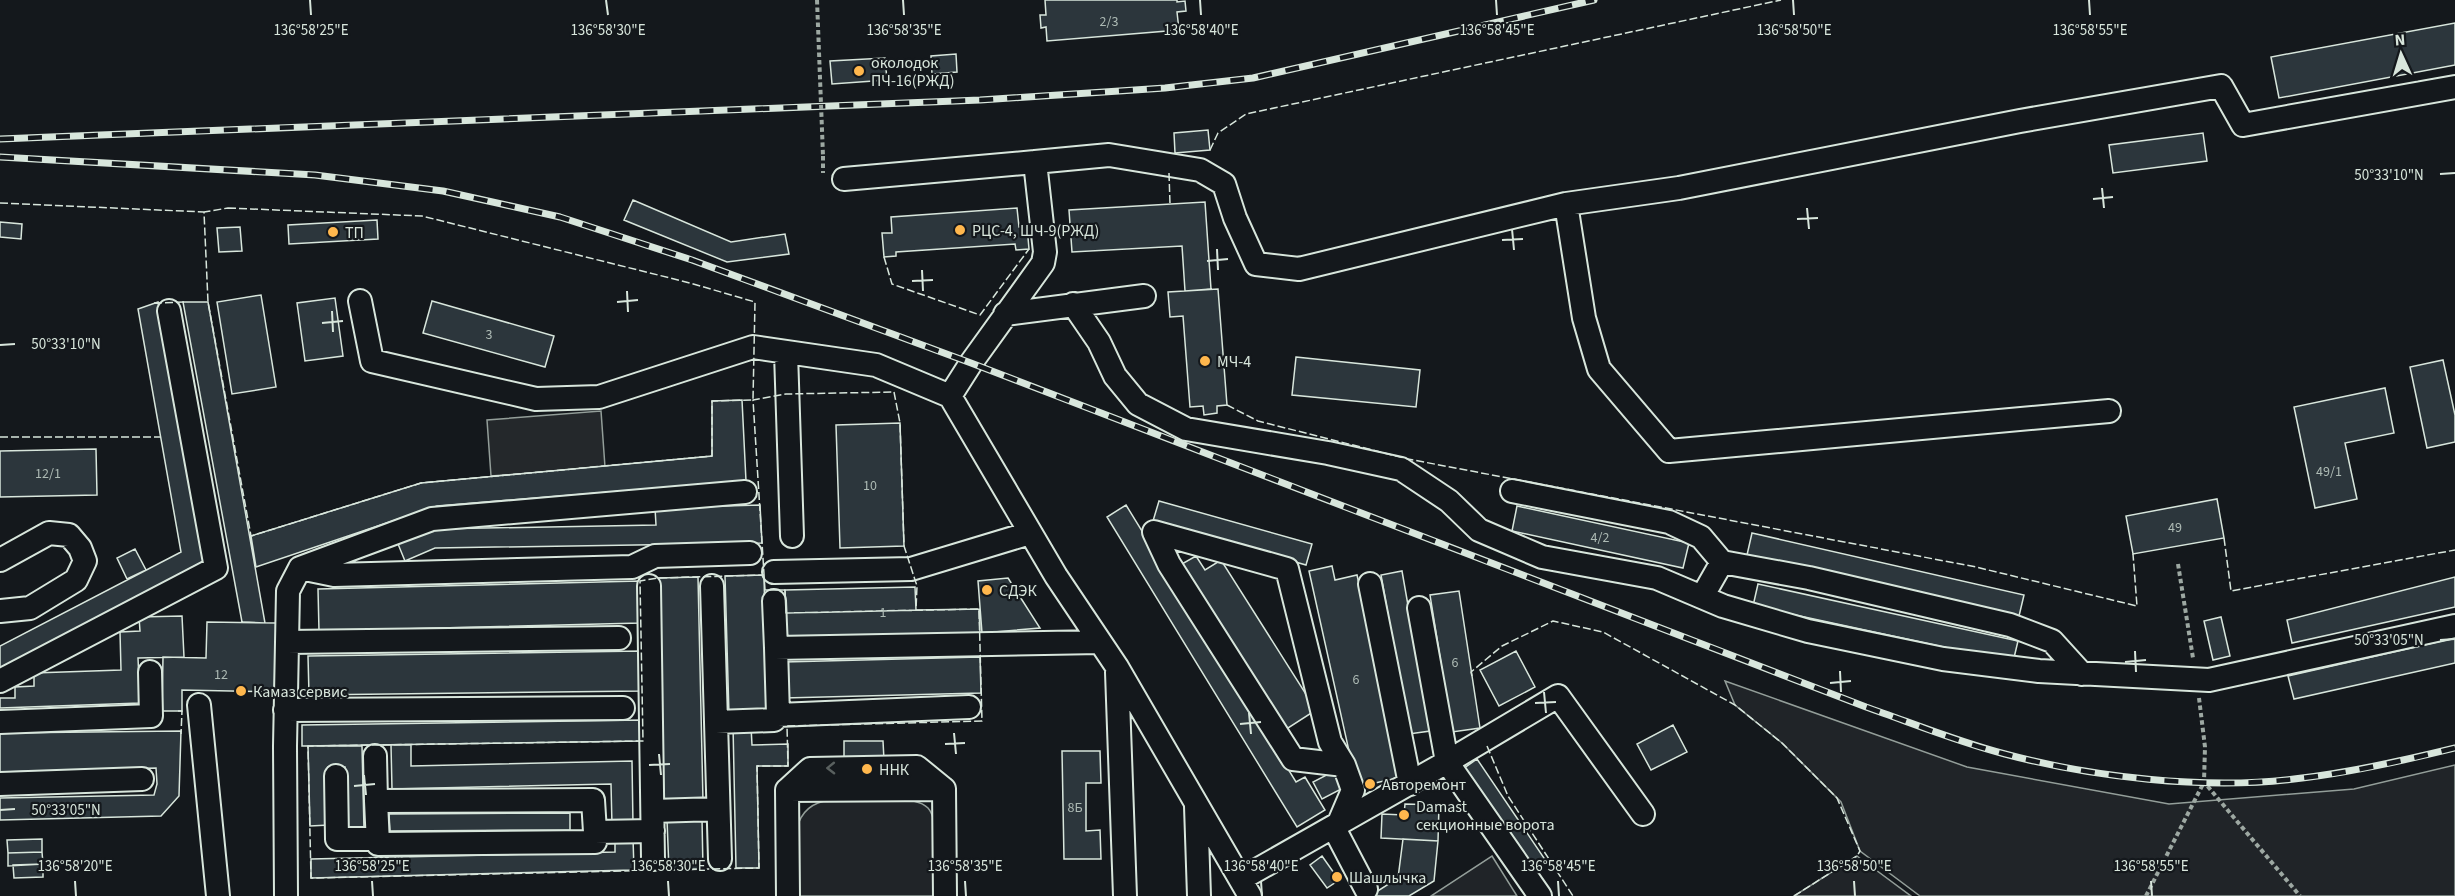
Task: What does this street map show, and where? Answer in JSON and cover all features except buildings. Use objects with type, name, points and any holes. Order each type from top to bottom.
[{"type":"lane","points":[[844,179],[1109,155],[1200,170],[1224,184],[1235,218],[1257,264],[1299,268],[1566,204],[1679,188],[2020,121],[2221,86],[2243,125],[2455,87]]},
{"type":"lane","points":[[950,396],[1005,314],[1043,263],[1045,252],[1035,162]]},
{"type":"lane","points":[[1566,204],[1584,318],[1599,369],[1669,451],[2109,411]]},
{"type":"lane","points":[[1005,314],[1144,296]]},
{"type":"lane","points":[[360,301],[372,360],[536,399],[599,397],[753,347],[876,365],[950,396],[1056,576],[1117,667],[1246,888],[1336,827],[1558,696],[1643,814]]},
{"type":"lane","points":[[1073,304],[1100,342],[1115,376],[1138,404],[1186,429],[1328,453],[1401,469],[1449,501],[1479,530],[1542,557],[1657,578],[1723,606],[1808,631],[1932,656],[2039,670],[2209,680],[2455,626]]},
{"type":"lane","points":[[0,681],[216,567],[169,311]]},
{"type":"lane","points":[[786,353],[792,536]]},
{"type":"lane","points":[[1512,490],[1669,522],[1701,537],[1722,562],[1809,578],[2010,625],[2052,641],[2082,674]]},
{"type":"lane","points":[[286,896],[285,710],[288,591],[300,568],[432,519],[745,492]]},
{"type":"lane","points":[[1336,827],[1353,790],[1344,765],[1330,742],[1287,569],[1154,532],[1169,564],[1293,759],[1344,765]]},
{"type":"lane","points":[[0,560],[49,533],[69,536],[80,548],[85,561],[76,580],[30,608],[0,611]]},
{"type":"lane","points":[[774,572],[910,569],[1030,533]]},
{"type":"lane","points":[[300,568],[334,575],[632,567],[655,556],[750,553]]},
{"type":"lane","points":[[1702,597],[1722,562]]},
{"type":"lane","points":[[1370,584],[1410,784]]},
{"type":"lane","points":[[649,586],[653,859]]},
{"type":"lane","points":[[712,586],[720,859]]},
{"type":"lane","points":[[774,601],[778,716]]},
{"type":"lane","points":[[1419,608],[1447,762],[1540,896]]},
{"type":"lane","points":[[287,642],[619,638]]},
{"type":"lane","points":[[776,648],[1100,642]]},
{"type":"lane","points":[[1117,667],[1125,896]]},
{"type":"lane","points":[[0,722],[151,717],[150,672]]},
{"type":"lane","points":[[199,705],[218,896]]},
{"type":"lane","points":[[716,722],[774,720],[778,716],[969,707]]},
{"type":"lane","points":[[285,710],[623,708]]},
{"type":"lane","points":[[375,756],[376,801],[378,844],[595,842],[593,800],[376,801]]},
{"type":"lane","points":[[336,776],[337,839],[378,839]]},
{"type":"lane","points":[[0,784],[142,779]]},
{"type":"lane","points":[[788,896],[787,790],[944,789],[945,896]]},
{"type":"lane","points":[[1196,804],[1199,896]]},
{"type":"lane","points":[[595,832],[718,809]]},
{"type":"lane","points":[[1336,827],[1366,889]]},
{"type":"path","points":[[817,0],[823,156]]},
{"type":"path","points":[[2146,896],[2204,782],[2205,747],[2178,564]]},
{"type":"path","points":[[2204,782],[2300,896]]},
{"type":"shaded area","points":[[601,411],[605,467],[491,476],[487,420]]},
{"type":"shaded area","points":[[1725,681],[1967,767],[2169,804],[2354,789],[2455,765],[2455,896],[1920,896],[1860,851],[1841,802],[1782,743],[1735,705]]},
{"type":"shaded area","points":[[835,799],[892,799],[920,803],[928,808],[932,815],[937,848],[936,891],[933,896],[800,896],[794,845],[800,819],[807,810],[818,803]]},
{"type":"shaded area","points":[[1492,856],[1517,896],[1431,896]]},
{"type":"shaded area","points":[[1857,856],[1911,896],[1794,896]]},
{"type":"railway","points":[[0,139],[980,100],[1165,88],[1253,78],[1594,0]]},
{"type":"railway","points":[[0,157],[315,175],[443,191],[560,217],[692,260],[971,363],[1866,707],[1970,744],[2038,762],[2148,779],[2223,783],[2260,782],[2355,770],[2455,748]]},
{"type":"fence","points":[[1210,150],[1218,133],[1246,114],[1781,0]]},
{"type":"fence","points":[[1169,173],[1170,204]]},
{"type":"fence","points":[[0,203],[204,212]]},
{"type":"fence","points":[[228,208],[422,216],[690,283],[755,302],[753,400],[712,401],[712,456],[421,483],[251,536],[208,302],[204,212],[228,208]]},
{"type":"fence","points":[[884,257],[892,284],[980,315],[1029,249]]},
{"type":"fence","points":[[154,303],[187,302]]},
{"type":"fence","points":[[894,392],[900,423],[904,546],[917,586],[916,610],[786,613],[785,590],[765,590],[753,400],[786,394],[894,392]]},
{"type":"fence","points":[[1227,405],[1258,421],[1408,459],[1976,567],[2137,606],[2133,554]]},
{"type":"fence","points":[[0,437],[161,437]]},
{"type":"fence","points":[[2224,538],[2231,591],[2455,550]]},
{"type":"fence","points":[[764,575],[765,590],[785,590],[786,613],[979,609],[982,721],[787,726],[788,766],[757,766],[759,868],[311,878],[308,746],[643,741],[640,581],[658,578],[764,575]]},
{"type":"fence","points":[[1472,676],[1471,672],[1502,646],[1553,621],[1603,632],[1735,705],[1782,743],[1837,798],[1860,851],[1857,856],[1794,896]]},
{"type":"fence","points":[[178,711],[182,711],[181,734]]},
{"type":"fence","points":[[1487,746],[1508,796],[1573,896]]},
{"type":"place","name":"околодок ПЧ-16(РЖД)","points":[[859,71]]},
{"type":"place","name":"РЦС-4, ШЧ-9(РЖД)","points":[[960,230]]},
{"type":"place","name":"ТП","points":[[333,232]]},
{"type":"place","name":"МЧ-4","points":[[1205,361]]},
{"type":"place","name":"СДЭК","points":[[987,590]]},
{"type":"place","name":"Камаз сервис","points":[[241,691]]},
{"type":"place","name":"ННК","points":[[867,769]]},
{"type":"place","name":"Авторемонт","points":[[1370,784]]},
{"type":"place","name":"Damast секционные ворота","points":[[1404,815]]},
{"type":"place","name":"Шашлычка","points":[[1337,877]]}]
